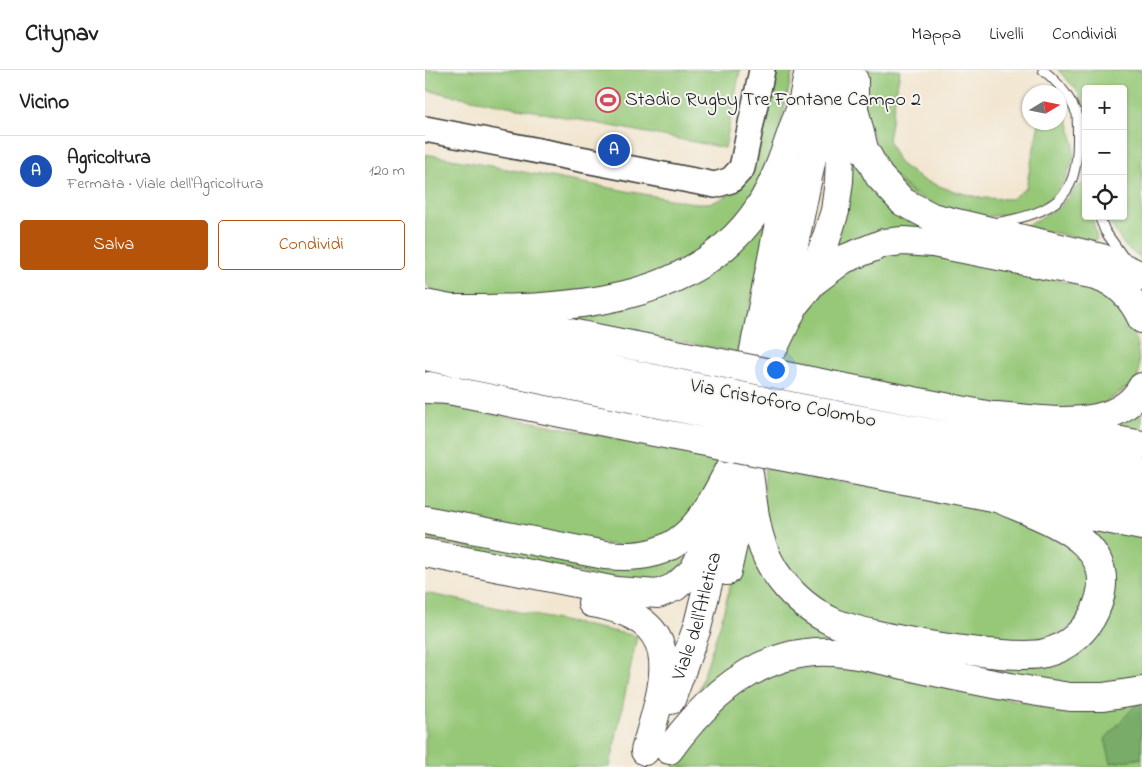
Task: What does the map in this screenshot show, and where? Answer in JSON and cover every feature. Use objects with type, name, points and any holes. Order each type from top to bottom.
[{"type":"main road","points":[[425,129],[711,185],[731,180],[743,164],[762,70]]},
{"type":"main road","points":[[809,70],[784,199],[766,353],[803,293],[825,246],[835,211],[839,181],[842,102],[849,70]]},
{"type":"main road","points":[[438,306],[528,309],[572,306],[610,300],[643,290],[683,273],[709,258],[743,227],[784,199],[830,70]]},
{"type":"main road","points":[[855,70],[855,119],[864,149],[879,176],[903,202],[917,211],[1102,258],[1141,275]]},
{"type":"main road","points":[[803,293],[831,267],[860,251],[894,242],[920,242],[1013,257],[1104,278],[1125,293],[1142,319]]},
{"type":"main road","points":[[438,306],[487,344]]},
{"type":"main road","name":"Via Cristoforo Colombo","points":[[438,306],[1142,445]]},
{"type":"main road","name":"Via Cristoforo Colombo","points":[[425,331],[487,344],[658,392]]},
{"type":"main road","name":"Via Cristoforo Colombo","points":[[425,356],[658,392],[829,426],[1142,498]]},
{"type":"main road","points":[[425,385],[649,431],[1142,526]]},
{"type":"main road","points":[[996,416],[1066,420],[1104,416],[1124,407],[1135,399],[1142,387]]},
{"type":"main road","points":[[425,389],[453,390]]},
{"type":"main road","name":"Via Cristoforo Colombo","points":[[829,426],[1142,473]]},
{"type":"main road","points":[[741,464],[758,533],[765,552],[781,580],[812,610],[849,627],[922,642],[1007,656],[1033,656],[1052,651],[1074,638],[1092,617],[1100,599],[1102,585],[1097,556],[1076,535],[993,496]]},
{"type":"main road","points":[[425,520],[600,554],[630,557],[647,555],[671,545],[698,524],[741,464]]},
{"type":"main road","name":"Viale dell'Atletica","points":[[654,759],[673,696],[697,628],[713,568],[726,493],[741,464]]},
{"type":"main road","name":"Viale dell'Atletica","points":[[654,759],[703,653],[727,573],[741,464]]},
{"type":"main road","points":[[425,553],[616,591],[659,594],[675,588],[693,571],[706,547],[726,493]]},
{"type":"main road","points":[[425,570],[615,608],[628,612],[644,623],[659,643],[663,652],[665,672],[654,759]]},
{"type":"main road","points":[[654,759],[695,716],[736,680],[773,661],[812,653],[849,654],[1070,697],[1103,697],[1142,691]]},
{"type":"lane","points":[[1043,70],[1066,92],[1077,112],[1083,130]]},
{"type":"lane","points":[[973,226],[1033,215],[1056,202],[1066,193],[1072,181],[1077,162],[1077,112]]},
{"type":"lane","points":[[1101,220],[1113,245],[1141,275]]},
{"type":"green space","points":[[425,70],[740,70],[725,148],[425,90]]},
{"type":"green space","points":[[770,70],[793,70],[771,166],[726,237],[648,280],[510,300],[436,293],[425,284],[425,154],[681,201],[711,202],[724,197],[738,187]]},
{"type":"green space","points":[[868,70],[900,70],[888,140],[899,163],[921,179],[950,190],[981,198],[1011,199],[1026,188],[1038,130],[1067,130],[1067,118],[1074,143],[1073,160],[1064,182],[1052,197],[1036,207],[1022,212],[980,218],[940,210],[887,175],[861,104]]},
{"type":"green space","points":[[1058,70],[1142,70],[1142,260],[1125,246],[1108,220],[1127,220],[1127,85],[1082,85],[1082,100],[1076,89]]},
{"type":"green space","points":[[851,131],[947,228],[844,250],[831,245]]},
{"type":"green space","points":[[1082,185],[1082,220],[1093,220],[1097,239],[1094,241],[1025,226],[1059,208],[1076,187]]},
{"type":"green space","points":[[776,192],[758,276],[737,352],[541,317],[635,300]]},
{"type":"green space","points":[[900,248],[1106,290],[1122,311],[1133,331],[1138,353],[1138,380],[1096,409],[988,405],[786,365],[789,347],[801,316],[826,282]]},
{"type":"green space","points":[[425,401],[717,458],[714,475],[687,526],[637,549],[425,513]]},
{"type":"green space","points":[[1142,406],[1142,436],[1100,427]]},
{"type":"green space","points":[[765,467],[983,506],[1067,538],[1094,575],[1081,620],[1040,646],[875,625],[823,607],[781,564],[762,499]]},
{"type":"green space","points":[[1077,523],[1142,535],[1142,684],[1084,690],[974,666],[974,664],[1099,624]]},
{"type":"green space","points":[[746,525],[851,640],[829,645],[693,708],[720,625]]},
{"type":"green space","points":[[425,530],[588,562],[691,540],[690,556],[665,581],[626,583],[425,538]]},
{"type":"green space","points":[[425,593],[637,636],[610,767],[425,767]]},
{"type":"green space","points":[[840,665],[1059,709],[1139,701],[1111,763],[1142,758],[1142,767],[673,767],[677,755],[742,687],[796,669]]},
{"type":"green space","points":[[1139,701],[1142,701],[1142,758],[1111,763],[1105,739]]},
{"type":"place","name":"Stadio Rugby Tre Fontane Campo 2","points":[[608,100]]},
{"type":"place","name":"Agricoltura","points":[[614,150]]}]
